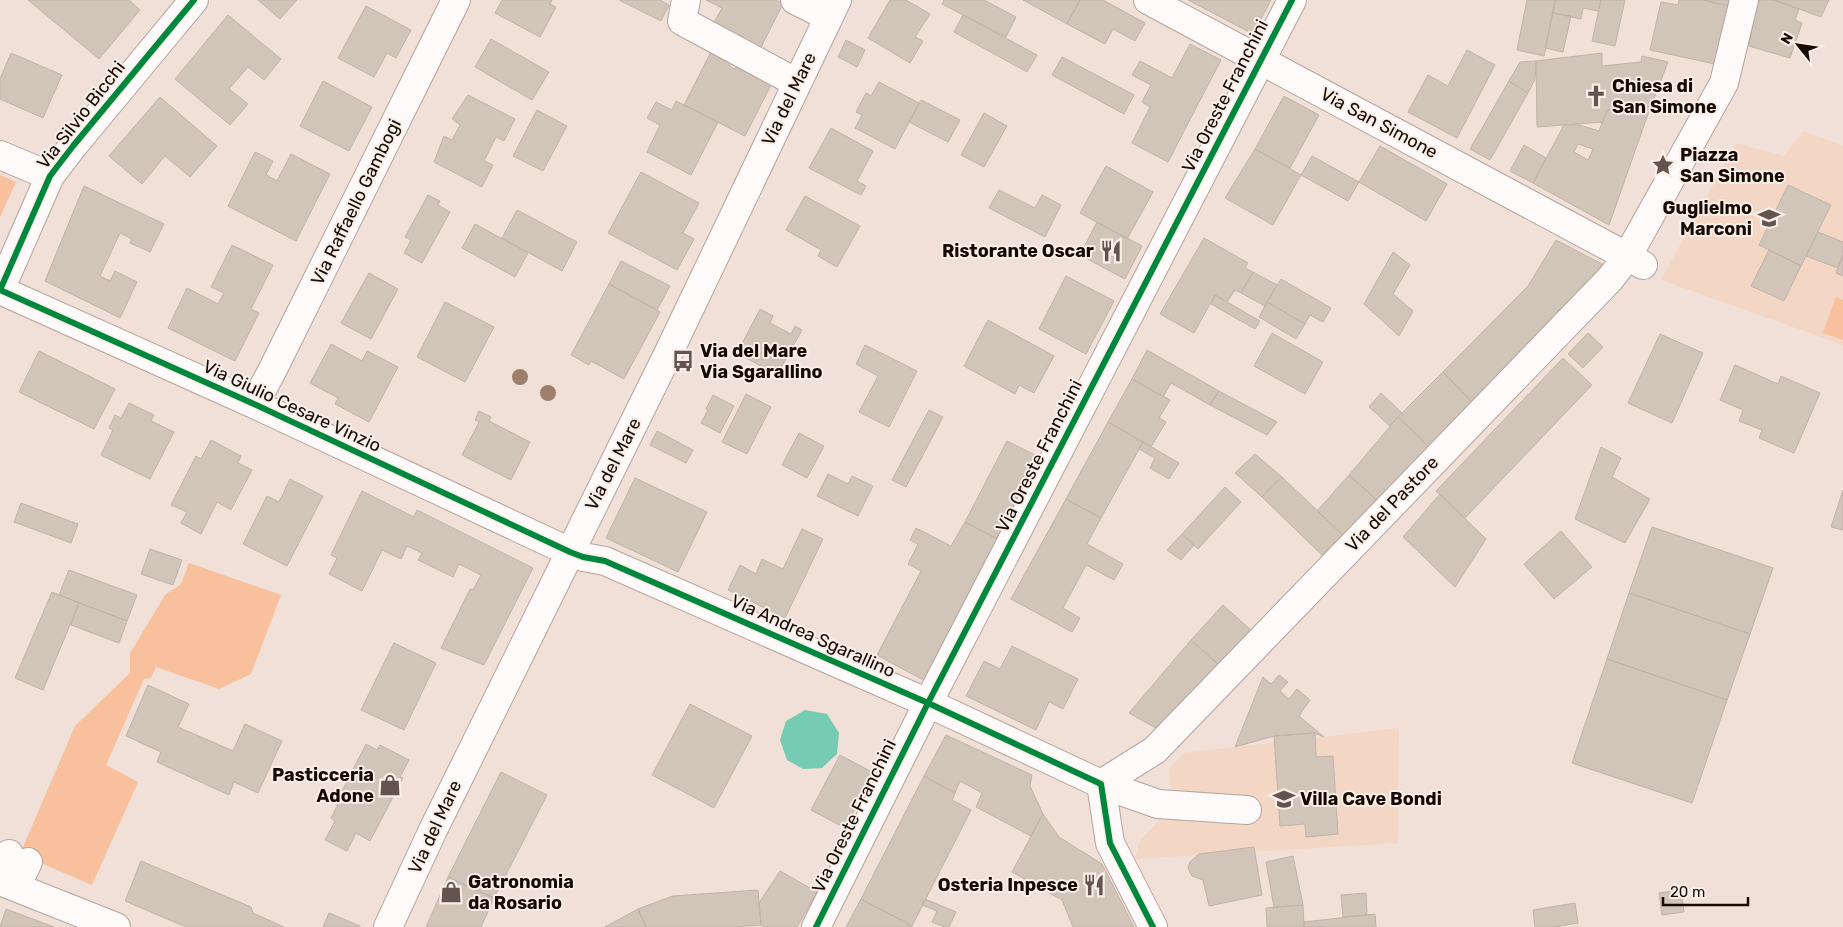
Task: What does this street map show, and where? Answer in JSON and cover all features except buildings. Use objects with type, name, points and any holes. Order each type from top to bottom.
[{"type":"street","name":"Via Silvio Bicchi","points":[[0,290],[50,176],[194,0]]},
{"type":"street","name":"Via Raffaello Gambogi","points":[[254,404],[456,0]]},
{"type":"street","points":[[686,0],[682,21],[797,83]]},
{"type":"street","points":[[795,0],[833,8]]},
{"type":"street","name":"Via San Simone","points":[[1148,0],[1627,257]]},
{"type":"street","name":"Via Oreste Franchini","points":[[816,927],[928,703],[1292,0]]},
{"type":"street","points":[[1627,257],[1724,83],[1744,0]]},
{"type":"street","name":"Via del Mare","points":[[388,927],[432,830],[672,345],[833,8]]},
{"type":"street","points":[[0,155],[50,176]]},
{"type":"street","name":"Via del Pastore","points":[[1101,784],[1155,750],[1616,285],[1627,257]]},
{"type":"street","name":"Via Giulio Cesare Vinzio","points":[[0,290],[254,404],[570,552]]},
{"type":"street","name":"Via Andrea Sgarallino","points":[[570,552],[583,557],[605,561],[928,703],[1101,784],[1158,804],[1248,810]]},
{"type":"street","points":[[1101,784],[1110,843],[1153,927]]},
{"type":"street","points":[[10,872],[116,927]]},
{"type":"shaded area","name":"Guglielmo Marconi","points":[[1803,131],[1843,146],[1843,345],[1661,280],[1736,143],[1784,156]]},
{"type":"shaded area","points":[[0,175],[16,182],[0,217]]},
{"type":"shaded area","points":[[1836,297],[1843,300],[1843,340],[1823,333]]},
{"type":"shaded area","points":[[189,563],[281,595],[251,674],[219,689],[156,667],[151,678],[144,679],[106,765],[138,782],[92,885],[20,854],[75,726],[130,673],[130,653],[165,595],[181,584]]},
{"type":"shaded area","points":[[805,710],[827,714],[839,733],[837,754],[822,768],[803,769],[787,760],[780,740],[786,721]]},
{"type":"shaded area","name":"Villa Cave Bondi","points":[[1399,728],[1398,843],[1135,859],[1140,840],[1156,824],[1167,805],[1171,793],[1169,769],[1184,753]]},
{"type":"cycle path","points":[[194,0],[50,176],[0,290],[254,404],[570,552],[583,557],[605,561],[928,703],[1101,784],[1110,843],[1153,927]]},
{"type":"cycle path","points":[[816,927],[928,703],[1292,0]]},
{"type":"place","name":"Chiesa di San Simone","points":[[1596,96]]},
{"type":"place","name":"Piazza San Simone","points":[[1663,165]]},
{"type":"place","name":"Guglielmo Marconi","points":[[1769,218]]},
{"type":"place","name":"Ristorante Oscar","points":[[1111,251]]},
{"type":"place","name":"Via del Mare Via Sgarallino","points":[[683,361]]},
{"type":"place","name":"Pasticceria Adone","points":[[390,785]]},
{"type":"place","name":"Villa Cave Bondi","points":[[1284,799]]},
{"type":"place","name":"Osteria Inpesce","points":[[1094,885]]},
{"type":"place","name":"Gatronomia da Rosario","points":[[451,892]]}]
